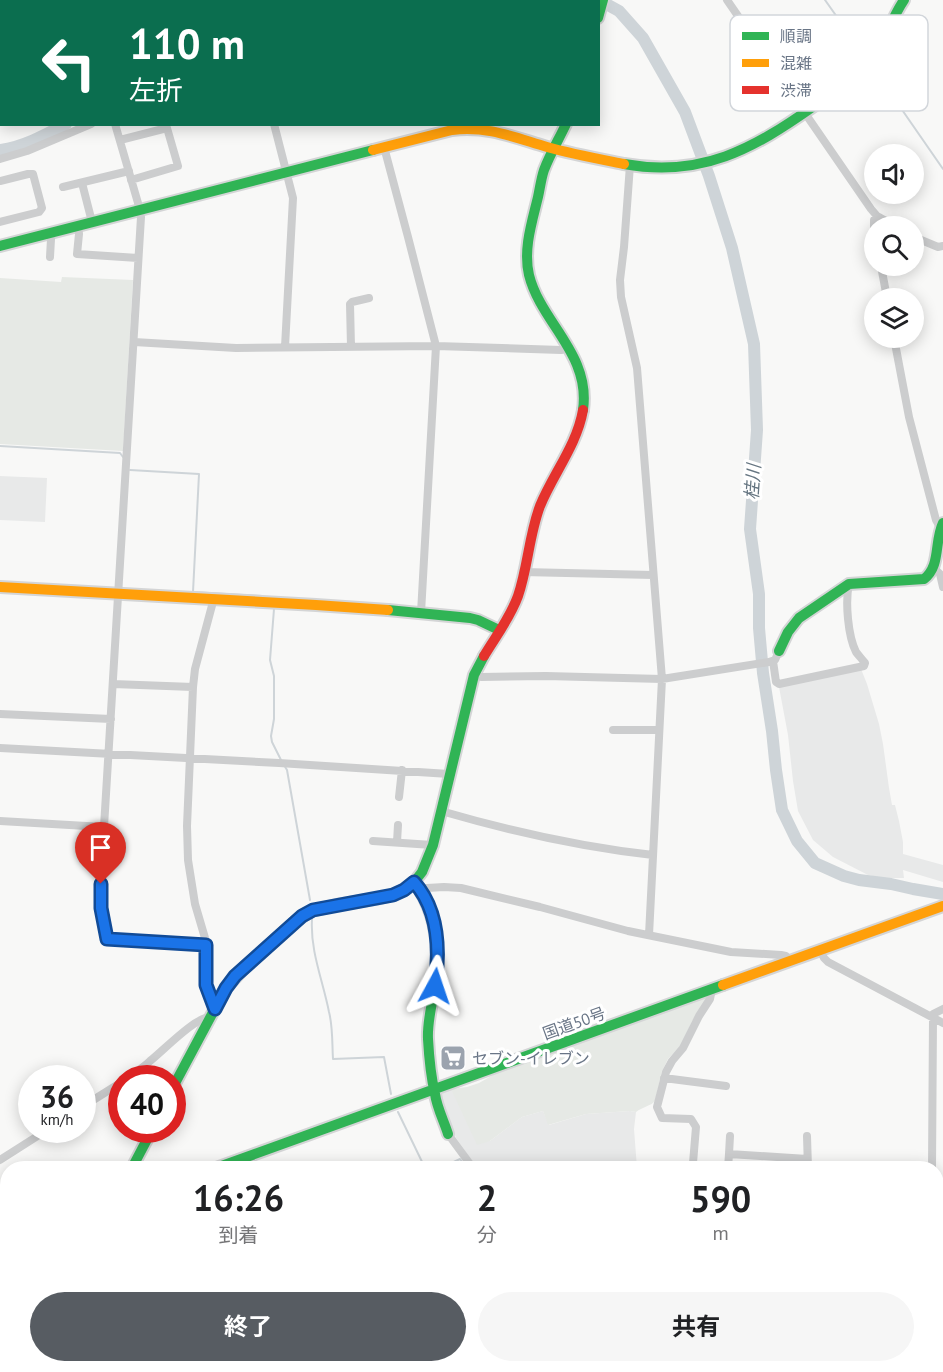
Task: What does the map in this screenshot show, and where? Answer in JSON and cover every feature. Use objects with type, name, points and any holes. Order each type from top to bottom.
[{"type":"main road","points":[[894,15],[904,0]]},
{"type":"main road","points":[[0,246],[445,132],[472,129],[493,131],[555,149],[630,165],[658,167],[693,165],[712,162],[754,146],[808,111]]},
{"type":"main road","points":[[417,886],[432,845],[474,675],[518,594],[530,538],[540,506],[577,429],[583,410],[584,393],[580,371],[541,301],[528,270],[528,242],[543,171],[565,126]]},
{"type":"main road","points":[[774,658],[788,632],[799,618],[849,584],[924,579],[934,574],[940,560],[938,533],[942,525]]},
{"type":"main road","points":[[0,586],[421,613],[470,618],[500,630]]},
{"type":"main road","points":[[185,1065],[226,988],[235,976],[302,916],[313,910],[393,895],[417,886]]},
{"type":"main road","points":[[417,886],[427,904],[435,927],[437,972],[428,1031],[435,1096],[448,1134]]},
{"type":"main road","name":"国道50号","points":[[235,1161],[943,906]]},
{"type":"main road","points":[[136,1161],[145,1143]]},
{"type":"street","points":[[727,0],[737,15]]},
{"type":"street","points":[[805,113],[877,216]]},
{"type":"street","points":[[0,159],[27,151],[85,126]]},
{"type":"street","points":[[116,126],[141,217],[100,903],[107,939],[206,945]]},
{"type":"street","points":[[275,126],[293,198],[285,347]]},
{"type":"street","points":[[120,140],[167,128],[178,166],[131,180]]},
{"type":"street","points":[[384,147],[436,346],[421,613]]},
{"type":"street","points":[[630,165],[620,280],[621,297],[637,368],[662,679],[649,935]]},
{"type":"street","points":[[63,187],[129,171]]},
{"type":"street","points":[[0,181],[33,174],[42,208],[39,212],[0,222]]},
{"type":"street","points":[[82,183],[92,222]]},
{"type":"street","points":[[78,226],[77,254],[138,258]]},
{"type":"street","points":[[49,233],[50,257]]},
{"type":"street","points":[[924,241],[938,247],[943,246]]},
{"type":"street","points":[[351,346],[350,304],[369,298]]},
{"type":"street","points":[[134,342],[236,348],[436,346],[561,350],[569,348]]},
{"type":"street","points":[[896,348],[909,417],[936,520],[942,525]]},
{"type":"street","points":[[937,571],[943,587]]},
{"type":"street","points":[[523,572],[653,575]]},
{"type":"street","points":[[474,675],[482,677],[662,679],[756,664],[774,658],[776,682],[779,684],[864,666],[863,660],[855,649],[850,628],[849,584]]},
{"type":"street","points":[[145,1065],[194,1024],[213,1013],[206,985],[206,945],[195,904],[188,860],[187,826],[195,669],[214,598]]},
{"type":"street","points":[[113,684],[193,687]]},
{"type":"street","points":[[0,714],[111,719]]},
{"type":"street","points":[[613,730],[659,730]]},
{"type":"street","points":[[0,748],[449,774]]},
{"type":"street","points":[[399,797],[402,770]]},
{"type":"street","points":[[441,811],[515,831],[653,855]]},
{"type":"street","points":[[0,821],[104,827]]},
{"type":"street","points":[[397,843],[398,825]]},
{"type":"street","points":[[373,841],[432,845]]},
{"type":"street","points":[[417,886],[461,888],[540,906],[628,931],[731,952],[781,955],[786,956],[789,961]]},
{"type":"street","points":[[820,950],[828,962],[943,1023]]},
{"type":"street","points":[[693,1161],[696,1127],[691,1119],[662,1118],[657,1107],[664,1078],[710,999],[712,988]]},
{"type":"street","points":[[932,1161],[933,1014],[943,1009]]},
{"type":"street","points":[[664,1078],[726,1086]]},
{"type":"street","points":[[448,1134],[468,1161]]},
{"type":"street","points":[[728,1161],[730,1136]]},
{"type":"street","points":[[729,1154],[807,1159],[807,1136]]},
{"type":"street","points":[[0,1160],[26,1143]]},
{"type":"shaded area","points":[[62,277],[133,280],[123,451],[0,444],[0,278],[61,282]]},
{"type":"shaded area","points":[[0,476],[47,478],[45,522],[0,520]]},
{"type":"shaded area","points":[[861,669],[879,724],[892,805],[895,805],[903,842],[903,854],[943,865],[943,882],[903,870],[904,878],[882,878],[868,875],[833,857],[813,840],[798,811],[779,687]]},
{"type":"shaded area","points":[[707,997],[681,1045],[668,1059],[662,1071],[655,1101],[651,1104],[636,1112],[586,1114],[548,1125],[543,1111],[522,1117],[490,1141],[477,1145],[451,1089],[479,1083],[500,1071]]},
{"type":"shaded area","points":[[451,1089],[490,1141],[522,1117],[543,1111],[549,1125],[586,1114],[636,1112],[634,1129],[636,1161],[472,1161],[456,1138],[440,1095],[442,1091]]},
{"type":"waterway","points":[[825,0],[836,15]]},
{"type":"waterway","name":"桂川","points":[[600,1],[619,11],[643,38],[685,112],[732,248],[754,344],[757,430],[750,529],[759,594],[763,673],[782,810],[797,841],[815,863],[859,880],[943,894]]},
{"type":"waterway","points":[[903,111],[943,169]]},
{"type":"waterway","name":"桂川","points":[[0,150],[25,143],[62,126]]},
{"type":"waterway","points":[[0,446],[120,453],[123,457]]},
{"type":"waterway","points":[[130,470],[199,474],[193,592],[262,596]]},
{"type":"waterway","points":[[272,607],[274,609],[270,660],[274,676],[274,719],[271,736],[281,760]]},
{"type":"waterway","points":[[284,765],[287,770],[310,900]]},
{"type":"waterway","points":[[312,919],[315,954],[331,1024],[333,1059],[384,1057],[391,1094]]},
{"type":"waterway","points":[[398,1112],[422,1161]]},
{"type":"waterway","points":[[456,1161],[460,1159],[462,1161]]},
{"type":"traffic: fast","points":[[600,11],[603,0]]},
{"type":"traffic: fast","points":[[895,15],[904,0]]},
{"type":"traffic: fast","points":[[624,164],[678,167],[702,163],[748,147],[807,111]]},
{"type":"traffic: fast","points":[[565,126],[543,173],[529,236],[527,265],[535,292],[573,355],[580,372],[583,410]]},
{"type":"traffic: fast","points":[[0,246],[373,150]]},
{"type":"traffic: fast","points":[[779,651],[788,632],[799,618],[849,584],[924,579],[933,567],[943,523]]},
{"type":"traffic: fast","points":[[388,610],[470,618],[499,630]]},
{"type":"traffic: fast","points":[[185,1065],[226,988],[246,966],[296,921],[311,911],[393,895],[405,889],[422,872],[433,845],[474,675],[484,656]]},
{"type":"traffic: fast","points":[[414,882],[427,905],[435,930],[437,957],[428,1025],[428,1046],[436,1099],[448,1134]]},
{"type":"traffic: fast","points":[[235,1161],[723,985]]},
{"type":"traffic: fast","points":[[136,1161],[145,1143]]},
{"type":"traffic: slow","points":[[373,150],[452,130],[477,129],[501,133],[556,150],[624,164]]},
{"type":"traffic: slow","points":[[0,587],[388,610]]},
{"type":"traffic: slow","points":[[723,985],[943,906]]},
{"type":"traffic: jam","points":[[484,656],[515,604],[540,506],[576,435],[583,410]]},
{"type":"place","name":"セブン-イレブン","points":[[453,1058]]},
{"type":"route","points":[[101,884],[100,903],[107,939],[206,945],[206,985],[215,1009],[235,976],[302,916],[313,910],[393,895],[414,882],[427,904],[435,927],[438,962],[435,986]]}]
